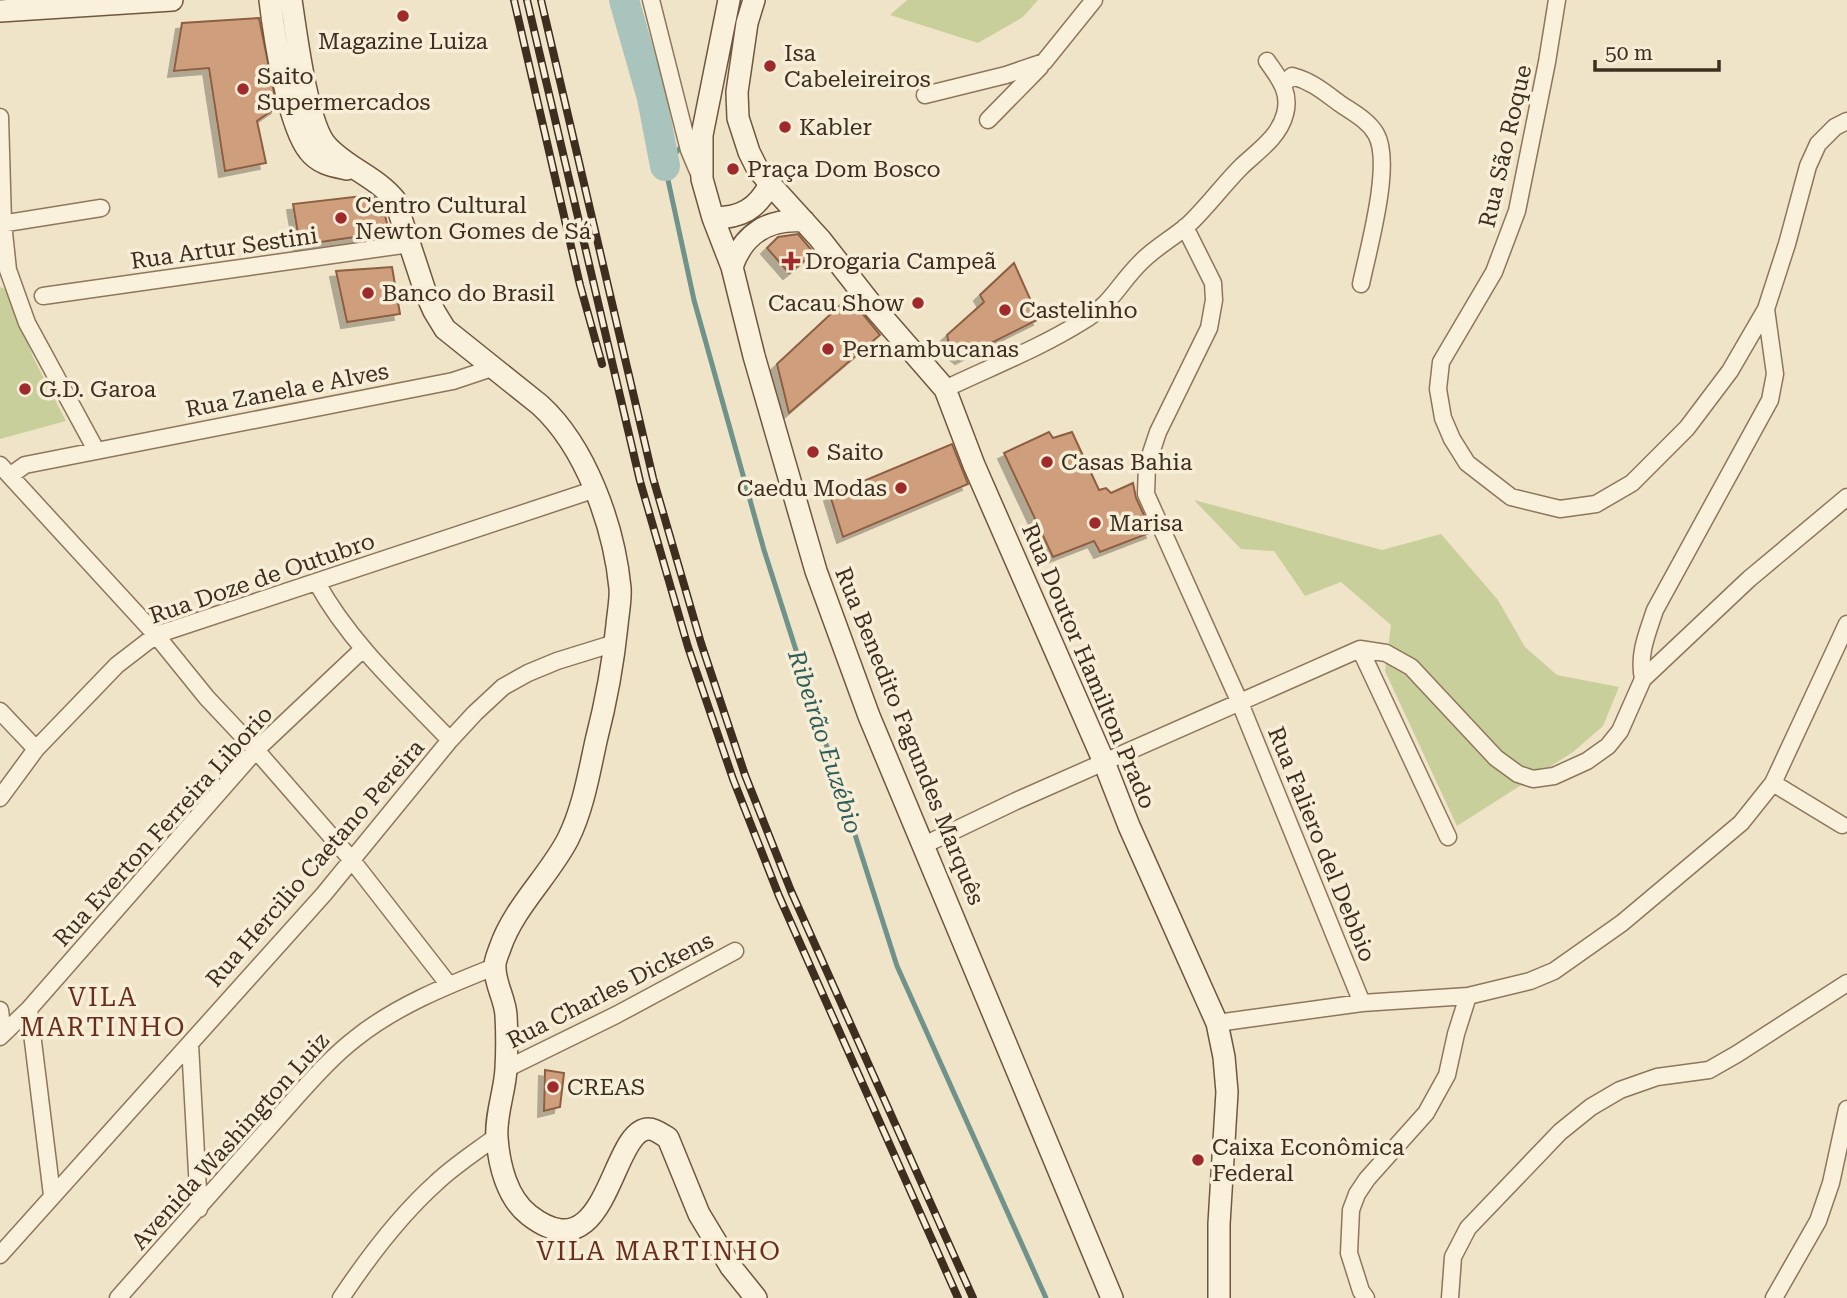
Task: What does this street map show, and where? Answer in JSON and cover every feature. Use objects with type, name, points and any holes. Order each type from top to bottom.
[{"type":"main road","points":[[0,12],[172,0]]},
{"type":"main road","points":[[270,0],[283,76],[296,124],[305,145],[316,159],[328,165],[356,171]]},
{"type":"main road","points":[[291,0],[315,127],[328,148],[356,171],[385,188],[394,200],[433,311],[446,329],[553,417],[565,433],[596,489],[605,516],[621,589],[607,698],[575,822],[567,841],[520,911],[501,945],[494,967],[506,1012],[506,1069],[497,1136],[505,1181],[514,1199],[528,1215],[551,1228],[564,1230],[580,1225],[593,1214],[630,1143],[639,1132],[649,1129],[659,1133],[668,1138],[699,1214],[731,1267],[757,1298]]},
{"type":"main road","name":"Rua Benedito Fagundes Marquês","points":[[729,0],[702,135],[702,179],[713,218],[732,267],[754,356],[816,571],[869,716],[1112,1298]]},
{"type":"main road","name":"Rua Doutor Hamilton Prado","points":[[754,0],[747,23],[737,92],[738,118],[757,168],[945,389],[979,477],[1217,1023],[1227,1091],[1219,1224],[1219,1298]]},
{"type":"main road","points":[[713,218],[745,213],[756,206],[770,184]]},
{"type":"main road","points":[[732,267],[740,248],[766,225],[804,221]]},
{"type":"street","points":[[651,0],[689,150],[702,179]]},
{"type":"street","points":[[988,120],[1044,62],[1094,0]]},
{"type":"street","name":"Rua São Roque","points":[[1557,0],[1517,211],[1494,271],[1441,362],[1438,389],[1443,418],[1467,463],[1511,497],[1560,509],[1596,504],[1632,483],[1687,428],[1730,372],[1766,309]]},
{"type":"street","points":[[945,389],[1083,321],[1112,299],[1141,261],[1185,227],[1272,138],[1286,112],[1284,84],[1267,61]]},
{"type":"street","points":[[925,95],[1006,75],[1044,62]]},
{"type":"street","points":[[1284,84],[1292,76],[1309,81],[1368,123],[1377,136],[1383,156],[1377,207],[1361,284]]},
{"type":"street","points":[[0,117],[1,224],[8,270],[27,323],[96,450]]},
{"type":"street","points":[[1643,679],[1640,665],[1642,647],[1655,610],[1770,400],[1775,374],[1766,309],[1808,166],[1818,145],[1835,127],[1847,121]]},
{"type":"street","points":[[1,224],[101,208]]},
{"type":"street","name":"Rua Faliero del Debbio","points":[[1185,227],[1213,283],[1214,300],[1209,328],[1158,432],[1147,465],[1146,494],[1240,703],[1362,1003]]},
{"type":"street","name":"Rua Artur Sestini","points":[[43,296],[410,244]]},
{"type":"street","name":"Rua Zanela e Alves","points":[[5,470],[440,384],[492,368]]},
{"type":"street","points":[[5,470],[156,635],[207,698],[351,859],[449,985]]},
{"type":"street","name":"Rua Doze de Outubro","points":[[0,798],[36,749],[117,665],[156,635],[596,489]]},
{"type":"street","points":[[924,845],[1360,649],[1386,653],[1411,667],[1496,758],[1518,774],[1533,779],[1554,776],[1587,761],[1608,746],[1620,731],[1643,679],[1749,579],[1847,497]]},
{"type":"street","points":[[317,583],[335,614],[363,649],[450,740]]},
{"type":"street","points":[[1217,1023],[1362,1003],[1468,996],[1530,981],[1554,971],[1622,923],[1741,823],[1773,783],[1847,624]]},
{"type":"street","name":"Rua Hercilio Caetano Pereira","points":[[0,1255],[324,894],[450,740],[503,687],[557,661],[615,643]]},
{"type":"street","name":"Rua Everton Ferreira Liborio","points":[[1,1036],[29,1009],[256,750],[363,649]]},
{"type":"street","points":[[1360,649],[1448,836]]},
{"type":"street","points":[[0,711],[36,749]]},
{"type":"street","points":[[1773,783],[1842,825]]},
{"type":"street","name":"Rua Charles Dickens","points":[[506,1069],[616,1015],[735,951]]},
{"type":"street","name":"Avenida Washington Luiz","points":[[118,1298],[329,1062],[356,1038],[387,1016],[449,985],[494,967]]},
{"type":"street","points":[[1451,1298],[1453,1257],[1468,1228],[1560,1132],[1591,1107],[1620,1090],[1657,1077],[1709,1070],[1847,983]]},
{"type":"street","points":[[1366,1298],[1361,1291],[1349,1253],[1351,1210],[1367,1179],[1426,1113],[1447,1075],[1455,1034],[1468,996]]},
{"type":"street","points":[[29,1009],[52,1195]]},
{"type":"street","points":[[0,1010],[1,1036]]},
{"type":"street","points":[[190,1044],[199,1209]]},
{"type":"street","points":[[1774,1298],[1818,1221],[1831,1183],[1847,1109]]},
{"type":"street","points":[[341,1298],[374,1249],[411,1207],[438,1181],[497,1136]]},
{"type":"green space","points":[[907,0],[1038,0],[1023,17],[978,43],[890,15]]},
{"type":"green space","name":"G.D. Garoa","points":[[0,287],[8,290],[33,357],[66,421],[0,439]]},
{"type":"green space","points":[[1194,500],[1382,550],[1441,534],[1498,600],[1525,647],[1557,675],[1619,687],[1603,726],[1573,752],[1457,826],[1385,671],[1391,625],[1341,582],[1305,596],[1274,551],[1241,549]]},
{"type":"building","name":"Saito Supermercados","points":[[259,18],[277,107],[257,121],[266,163],[225,171],[209,68],[174,71],[182,23]]},
{"type":"building","name":"Centro Cultural Newton Gomes de Sá","points":[[371,195],[383,207],[389,232],[300,245],[293,204]]},
{"type":"building","name":"Drogaria Campeã","points":[[798,234],[814,253],[789,273],[767,248],[778,237]]},
{"type":"building","name":"Castelinho","points":[[1014,263],[1039,319],[961,358],[950,349],[947,335],[984,302],[980,295]]},
{"type":"building","name":"Banco do Brasil","points":[[392,267],[400,314],[347,322],[336,271]]},
{"type":"building","name":"Pernambucanas","points":[[849,297],[880,335],[789,413],[777,364]]},
{"type":"building","points":[[1049,432],[1053,438],[1072,432],[1099,490],[1106,488],[1111,493],[1133,483],[1136,498],[1152,532],[1100,552],[1094,541],[1053,557],[1004,453]]},
{"type":"building","name":"Caedu Modas","points":[[952,444],[968,484],[843,537],[830,495]]},
{"type":"building","name":"CREAS","points":[[545,1070],[564,1073],[560,1107],[544,1111]]},
{"type":"waterway","name":"Ribeirão Euzébio","points":[[624,0],[652,98],[665,166]]},
{"type":"waterway","name":"Ribeirão Euzébio","points":[[680,148],[665,166],[694,300],[764,550],[897,966],[1046,1298]]},
{"type":"railway","points":[[514,0],[580,285],[602,364]]},
{"type":"railway","points":[[527,0],[640,481],[688,647],[733,779],[779,896],[958,1298]]},
{"type":"railway","points":[[541,0],[653,478],[701,643],[745,775],[791,891],[973,1298]]},
{"type":"place","name":"Magazine Luiza","points":[[403,16]]},
{"type":"place","name":"Isa Cabeleireiros","points":[[770,66]]},
{"type":"place","name":"Saito Supermercados","points":[[243,89]]},
{"type":"place","name":"Kabler","points":[[785,127]]},
{"type":"place","name":"Praça Dom Bosco","points":[[733,169]]},
{"type":"place","name":"Centro Cultural Newton Gomes de Sá","points":[[341,218]]},
{"type":"place","name":"Drogaria Campeã","points":[[791,261]]},
{"type":"place","name":"Banco do Brasil","points":[[368,293]]},
{"type":"place","name":"Cacau Show","points":[[918,303]]},
{"type":"place","name":"Castelinho","points":[[1005,310]]},
{"type":"place","name":"Pernambucanas","points":[[828,349]]},
{"type":"place","name":"G.D. Garoa","points":[[25,389]]},
{"type":"place","name":"Saito","points":[[813,452]]},
{"type":"place","name":"Casas Bahia","points":[[1047,462]]},
{"type":"place","name":"Caedu Modas","points":[[901,488]]},
{"type":"place","name":"Marisa","points":[[1095,523]]},
{"type":"place","name":"CREAS","points":[[553,1087]]},
{"type":"place","name":"Caixa Econômica Federal","points":[[1198,1160]]},
{"type":"district","name":"VILA MARTINHO","points":[[103,1012]]},
{"type":"district","name":"VILA MARTINHO","points":[[659,1251]]}]
